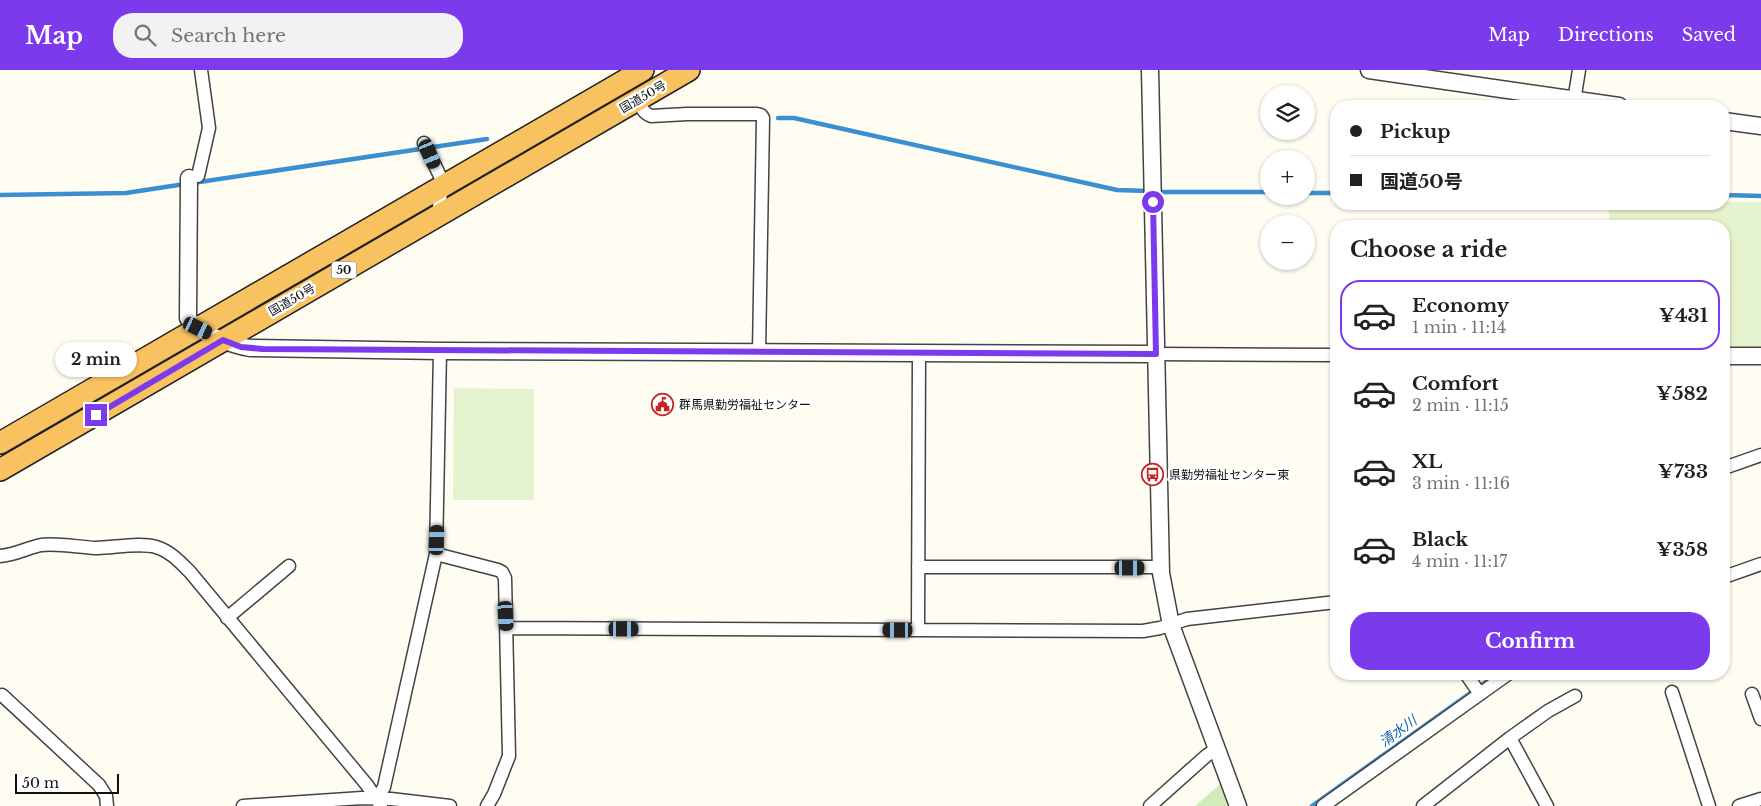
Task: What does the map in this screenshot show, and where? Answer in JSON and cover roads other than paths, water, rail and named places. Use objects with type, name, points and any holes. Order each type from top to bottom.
[{"type":"highway","name":"国道50号","points":[[0,443],[643,70]]},
{"type":"highway","name":"国道50号","points":[[0,470],[689,70]]},
{"type":"street","points":[[201,70],[209,128],[193,177],[187,314],[189,321],[198,328],[241,347],[263,349],[440,351],[1330,355]]},
{"type":"street","points":[[1150,70],[1161,567],[1171,625],[1238,806]]},
{"type":"street","points":[[1369,70],[1567,100]]},
{"type":"street","points":[[1574,100],[1580,70]]},
{"type":"street","points":[[638,99],[646,114],[651,116],[757,114],[763,118],[759,352]]},
{"type":"street","points":[[1730,122],[1761,126]]},
{"type":"street","points":[[424,143],[440,176],[442,186],[438,214]]},
{"type":"street","points":[[379,802],[384,787],[436,554],[440,351]]},
{"type":"street","points":[[918,630],[919,353]]},
{"type":"street","points":[[1730,356],[1761,356]]},
{"type":"street","points":[[1730,466],[1761,455]]},
{"type":"street","points":[[0,556],[50,545],[96,548],[155,546],[165,550],[190,572],[367,785],[379,802]]},
{"type":"street","points":[[436,554],[502,572],[506,584],[509,758],[487,806]]},
{"type":"street","points":[[1730,575],[1761,564]]},
{"type":"street","points":[[227,618],[289,566]]},
{"type":"street","points":[[918,567],[1161,567]]},
{"type":"street","points":[[507,628],[1143,631],[1171,625],[1187,619],[1330,603]]},
{"type":"street","points":[[1470,680],[1480,694]]},
{"type":"street","points":[[1323,806],[1500,680]]},
{"type":"street","points":[[1672,692],[1709,806]]},
{"type":"street","points":[[1752,694],[1761,719]]},
{"type":"street","points":[[2,695],[99,785],[106,796],[107,806]]},
{"type":"street","points":[[1423,806],[1510,738],[1548,711],[1575,696]]},
{"type":"street","points":[[1510,738],[1547,806]]},
{"type":"street","points":[[1150,806],[1217,748]]},
{"type":"street","points":[[244,806],[362,798],[379,802],[450,806]]},
{"type":"street","points":[[1739,806],[1761,799]]},
{"type":"waterway","points":[[778,118],[794,118],[1117,190],[1148,191]]},
{"type":"waterway","points":[[193,183],[487,139]]},
{"type":"waterway","points":[[0,195],[126,193],[185,184]]},
{"type":"waterway","points":[[1156,192],[1260,192]]},
{"type":"waterway","points":[[1315,193],[1330,193]]},
{"type":"waterway","points":[[1730,195],[1761,196]]},
{"type":"waterway","name":"清水川","points":[[1312,806],[1489,680]]},
{"type":"place","name":"群馬県勤労福祉センター","points":[[663,405]]},
{"type":"place","name":"県勤労福祉センター東","points":[[1153,475]]}]
